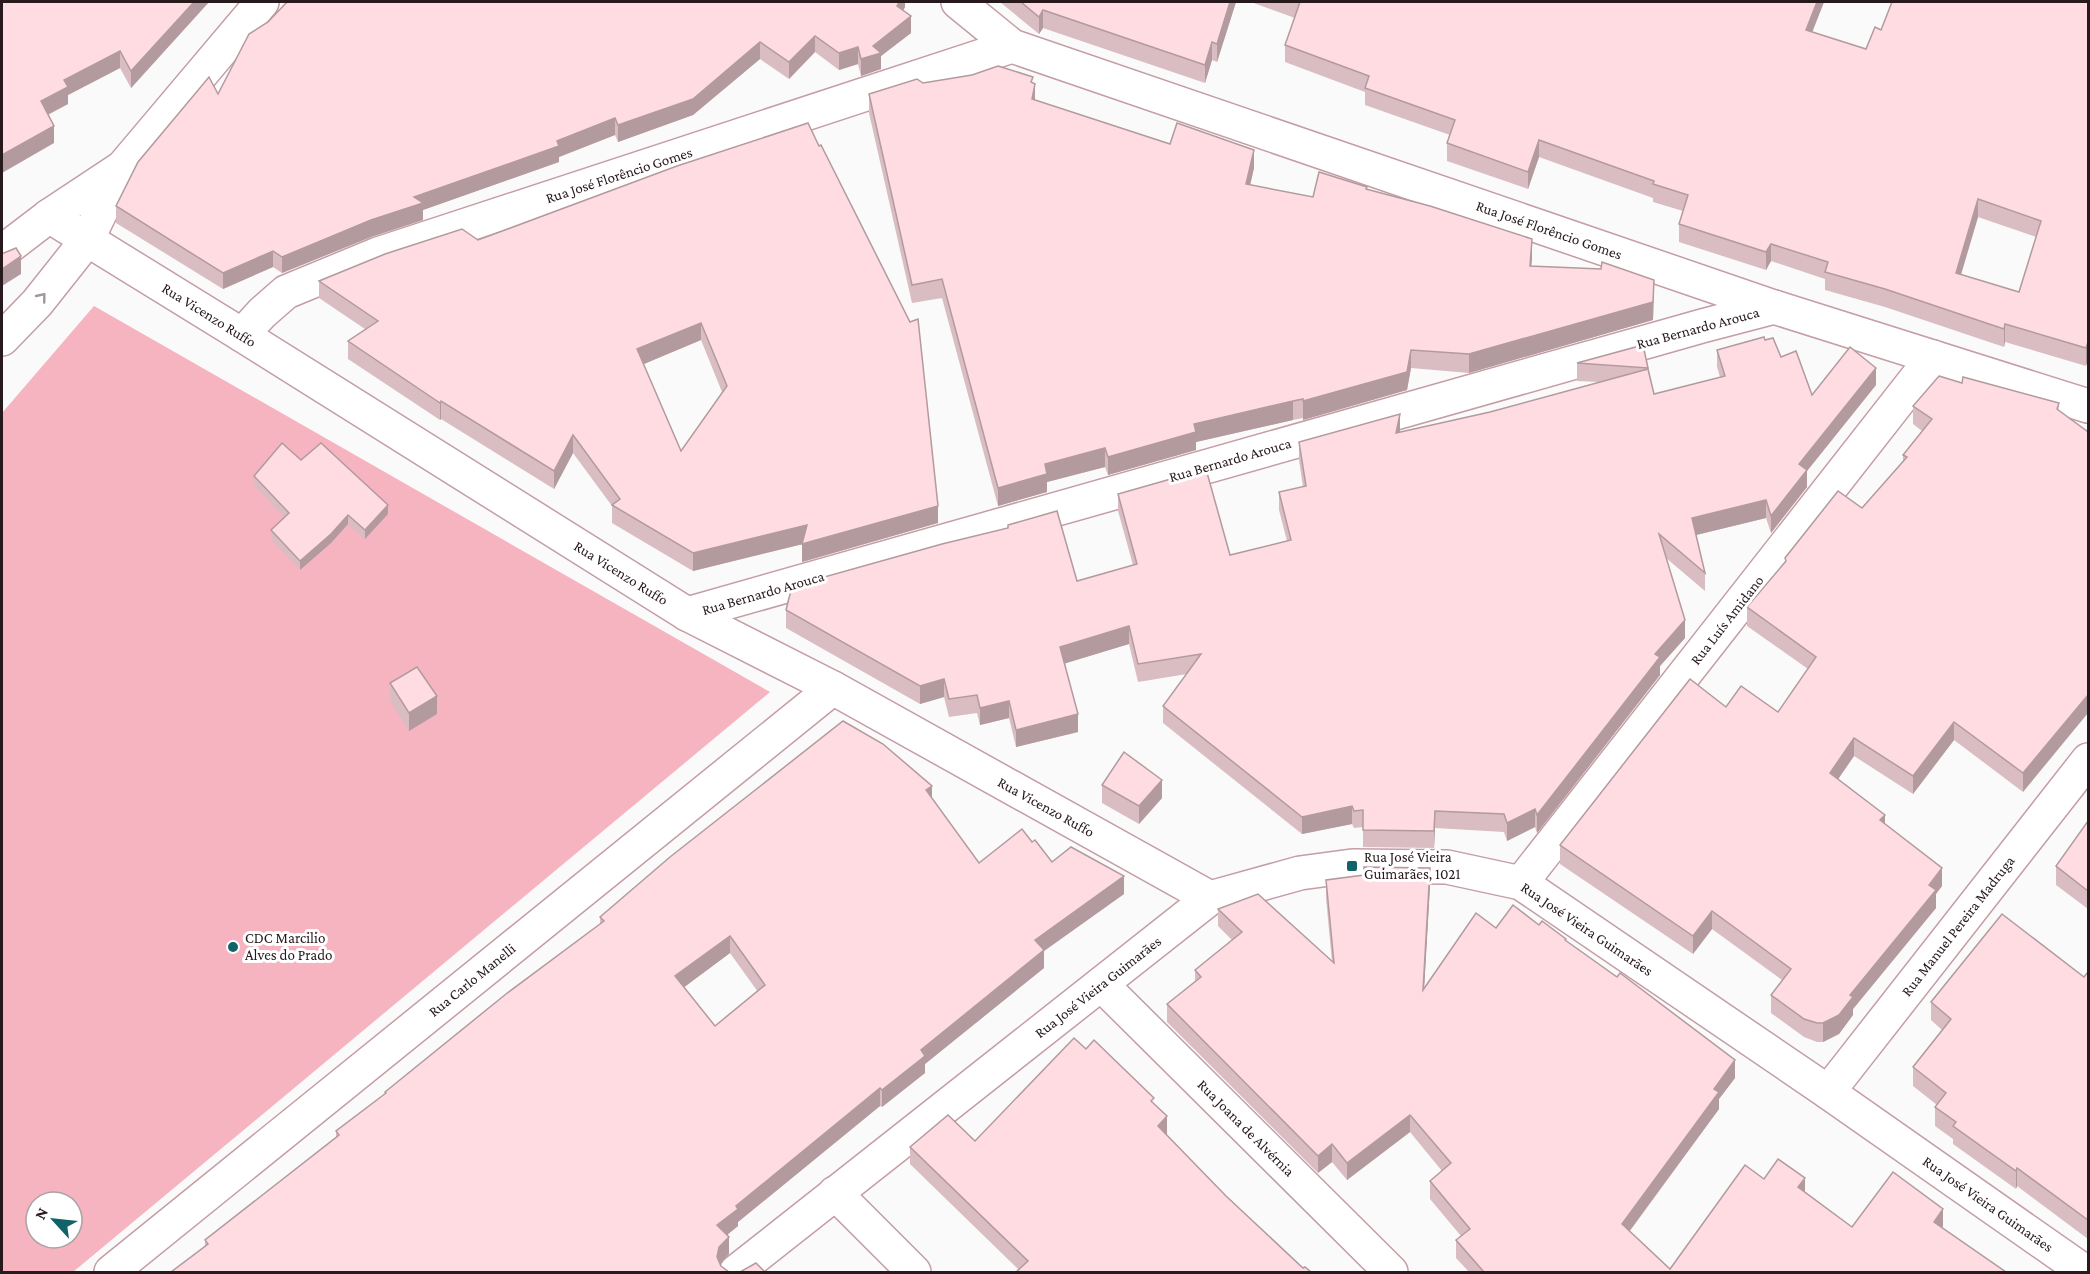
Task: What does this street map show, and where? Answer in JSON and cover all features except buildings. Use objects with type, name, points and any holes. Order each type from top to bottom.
[{"type":"street","points":[[2,339],[37,303],[87,240],[122,168],[262,2]]},
{"type":"street","name":"Rua José Florêncio Gomes","points":[[958,2],[1012,46],[1774,307],[2088,406]]},
{"type":"street","name":"Rua José Florêncio Gomes","points":[[242,335],[286,292],[378,255],[1012,46]]},
{"type":"street","points":[[2,252],[49,216],[122,168]]},
{"type":"street","name":"Rua Vicenzo Ruffo","points":[[49,216],[687,614],[833,687],[1210,898]]},
{"type":"street","name":"Rua Bernardo Arouca","points":[[687,614],[1774,307]]},
{"type":"street","name":"Rua Luís Amidano","points":[[1521,883],[1933,357]]},
{"type":"street","name":"Rua Carlo Manelli","points":[[111,1272],[833,687]]},
{"type":"street","name":"Rua Manuel Pereira Madruga","points":[[1828,1092],[2088,760]]},
{"type":"street","name":"Rua José Vieira Guimarães","points":[[736,1272],[1210,898],[1300,873],[1352,866],[1447,867],[1521,883],[1828,1092],[2085,1272]]},
{"type":"street","name":"Rua Joana de Alvérnia","points":[[1101,984],[1391,1272]]},
{"type":"street","points":[[835,1193],[914,1272]]},
{"type":"shaded area","name":"CDC Marcilio Alves do Prado","points":[[94,306],[770,692],[73,1272],[2,1272],[2,413]]},
{"type":"place","name":"Rua José Vieira Guimarães, 1021","points":[[1352,866]]},
{"type":"place","name":"CDC Marcilio Alves do Prado","points":[[233,947]]}]
